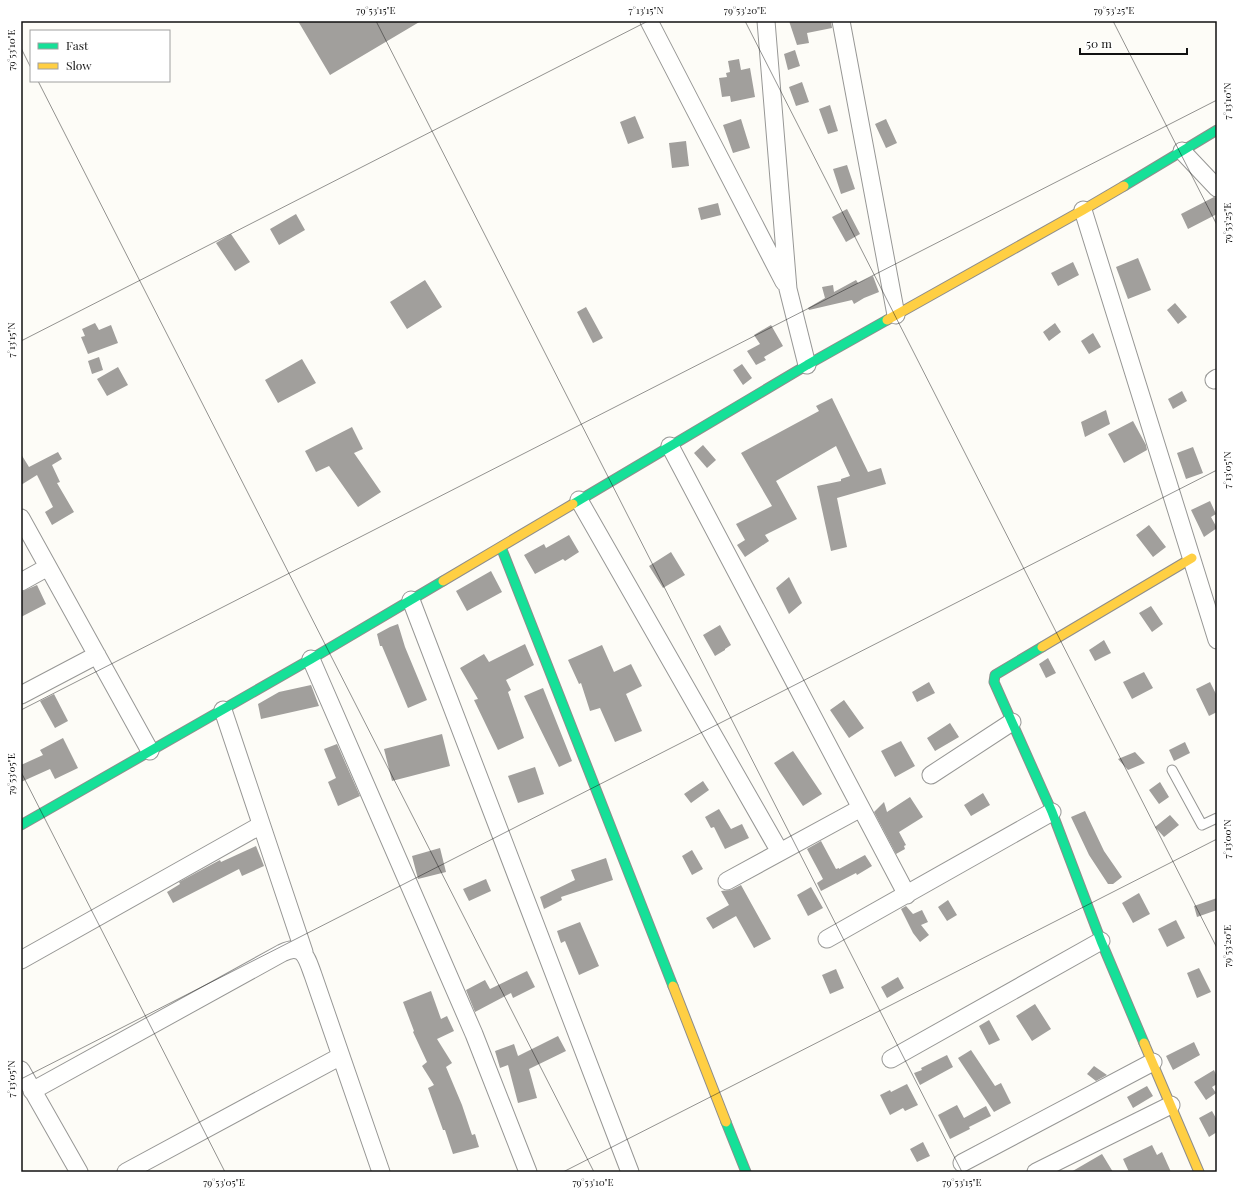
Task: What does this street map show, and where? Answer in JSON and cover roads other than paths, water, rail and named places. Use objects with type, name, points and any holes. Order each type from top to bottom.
[{"type":"street","points":[[648,21],[788,289]]},
{"type":"street","points":[[766,21],[788,289],[807,365]]},
{"type":"street","points":[[841,21],[896,315]]},
{"type":"street","points":[[21,825],[311,659],[807,365],[1083,210],[1217,130]]},
{"type":"street","points":[[1182,151],[1217,188]]},
{"type":"street","points":[[1083,210],[1217,640]]},
{"type":"street","points":[[670,446],[907,895]]},
{"type":"street","points":[[579,500],[780,852]]},
{"type":"street","points":[[21,518],[150,752]]},
{"type":"street","points":[[501,546],[746,1172]]},
{"type":"street","points":[[1192,558],[996,675],[994,682],[1052,812],[1101,941],[1199,1172]]},
{"type":"street","points":[[21,582],[48,567]]},
{"type":"street","points":[[411,600],[630,1172]]},
{"type":"street","points":[[21,695],[97,655]]},
{"type":"street","points":[[311,659],[474,1034],[528,1172]]},
{"type":"street","points":[[223,710],[304,952],[381,1172]]},
{"type":"street","points":[[931,775],[1012,722]]},
{"type":"street","points":[[727,881],[861,808]]},
{"type":"street","points":[[826,939],[907,895],[1052,812]]},
{"type":"street","points":[[21,960],[261,825]]},
{"type":"street","points":[[891,1059],[1101,941]]},
{"type":"street","points":[[32,1091],[290,949],[298,949],[304,952]]},
{"type":"street","points":[[126,1172],[341,1056]]},
{"type":"street","points":[[962,1163],[1153,1062]]},
{"type":"street","points":[[21,1070],[79,1172]]},
{"type":"street","points":[[1036,1172],[1171,1105]]},
{"type":"lane","points":[[1172,770],[1202,825],[1217,818]]}]
